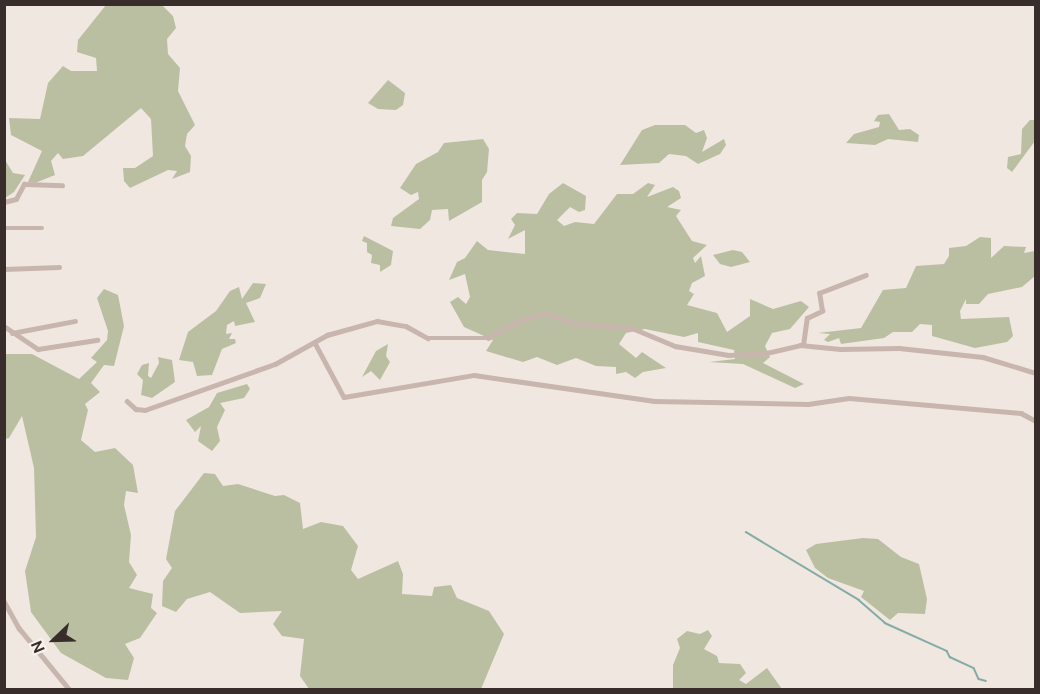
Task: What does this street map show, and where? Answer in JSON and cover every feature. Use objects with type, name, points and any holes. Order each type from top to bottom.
[{"type":"street","points":[[4,202],[16,199],[24,184],[62,185]]},
{"type":"street","points":[[4,228],[42,228]]},
{"type":"street","points":[[4,269],[59,267]]},
{"type":"street","points":[[803,345],[807,318],[822,311],[819,293],[866,275]]},
{"type":"street","points":[[127,401],[136,409],[145,410],[275,364],[327,335],[377,321],[406,326],[428,338],[488,338],[512,324],[544,313],[573,323],[632,328],[675,346],[728,355],[762,354],[803,345],[953,353],[983,357],[1035,373]]},
{"type":"street","points":[[12,333],[75,321]]},
{"type":"street","points":[[4,326],[38,349],[97,340]]},
{"type":"street","points":[[315,343],[344,397],[474,375],[654,401],[808,404],[849,398],[1021,413],[1035,421]]},
{"type":"street","points":[[4,601],[19,628],[70,690]]},
{"type":"green space","points":[[106,5],[162,5],[173,16],[176,28],[167,39],[168,54],[180,68],[178,91],[195,125],[187,134],[185,146],[191,156],[190,172],[172,179],[177,171],[168,170],[130,188],[124,181],[123,168],[135,168],[153,156],[151,119],[141,108],[83,156],[63,159],[58,153],[51,161],[55,175],[35,183],[28,182],[42,151],[11,135],[9,118],[40,119],[48,83],[63,66],[71,71],[97,71],[96,58],[77,52],[78,40]]},
{"type":"green space","points":[[388,80],[405,93],[403,105],[396,110],[378,109],[368,103]]},
{"type":"green space","points":[[889,114],[899,130],[910,129],[919,135],[918,142],[888,139],[875,145],[846,143],[854,134],[879,127],[880,122],[874,121],[878,115]]},
{"type":"green space","points":[[1030,120],[1035,120],[1035,141],[1012,172],[1007,168],[1008,157],[1021,154],[1022,129]]},
{"type":"green space","points":[[655,125],[685,125],[696,133],[704,130],[707,138],[702,152],[724,139],[726,145],[720,154],[698,164],[686,156],[669,154],[659,163],[620,165],[642,130]]},
{"type":"green space","points":[[483,139],[489,149],[487,172],[482,180],[482,202],[449,221],[448,209],[432,210],[430,220],[420,229],[391,226],[393,218],[419,199],[418,192],[411,195],[400,188],[416,164],[438,152],[444,143]]},
{"type":"green space","points":[[5,160],[13,173],[25,175],[14,192],[5,198]]},
{"type":"green space","points":[[563,183],[586,196],[585,210],[579,212],[570,207],[557,220],[564,226],[575,222],[594,224],[617,194],[633,194],[648,183],[655,185],[647,197],[673,187],[679,191],[681,198],[667,207],[681,210],[676,216],[692,241],[707,245],[693,258],[695,263],[701,256],[705,276],[692,283],[689,291],[694,294],[687,305],[717,313],[727,332],[750,316],[750,299],[773,309],[801,301],[809,307],[790,329],[772,333],[765,346],[770,357],[763,363],[804,384],[795,388],[743,364],[709,362],[735,359],[734,350],[698,342],[698,333],[684,337],[645,329],[626,333],[619,344],[636,358],[642,352],[666,368],[643,372],[635,378],[626,372],[616,374],[616,367],[596,366],[576,358],[557,365],[537,357],[523,362],[486,351],[493,340],[464,327],[450,302],[458,297],[466,304],[470,297],[465,274],[449,280],[457,262],[465,258],[477,241],[488,250],[525,254],[525,230],[508,239],[515,225],[511,219],[517,213],[537,214],[549,194]]},
{"type":"green space","points":[[364,236],[393,251],[391,265],[380,272],[380,265],[371,263],[372,255],[367,252],[367,243],[362,241]]},
{"type":"green space","points":[[980,237],[991,238],[991,258],[1004,246],[1026,247],[1024,253],[1035,251],[1035,276],[1022,287],[988,294],[979,304],[966,304],[966,299],[960,311],[961,319],[1009,317],[1013,336],[1007,342],[975,348],[932,336],[932,325],[920,324],[912,332],[893,332],[884,338],[841,344],[839,338],[828,342],[824,340],[830,334],[818,333],[861,328],[883,290],[906,288],[916,266],[944,264],[949,256],[949,248],[966,246]]},
{"type":"green space","points":[[733,250],[742,252],[750,262],[731,267],[720,264],[713,255]]},
{"type":"green space","points":[[253,283],[266,284],[260,298],[246,303],[255,322],[235,326],[234,321],[227,325],[226,334],[232,333],[229,339],[235,339],[236,343],[222,349],[212,375],[197,376],[193,362],[179,360],[188,332],[216,311],[230,291],[239,287],[242,299]]},
{"type":"green space","points":[[104,289],[118,295],[124,326],[114,366],[104,365],[91,383],[100,392],[85,404],[88,410],[81,440],[95,452],[115,448],[133,465],[138,493],[126,491],[124,505],[131,535],[129,562],[137,575],[129,588],[153,594],[151,608],[157,613],[140,638],[125,644],[134,658],[128,680],[106,678],[61,653],[31,612],[25,571],[36,537],[34,468],[22,416],[9,438],[5,439],[5,354],[32,354],[79,379],[97,362],[91,358],[107,340],[108,331],[97,298]]},
{"type":"green space","points":[[388,344],[386,356],[390,362],[380,380],[371,371],[362,377],[376,351]]},
{"type":"green space","points":[[158,357],[172,360],[175,382],[152,398],[141,395],[143,380],[137,374],[142,365],[149,363],[148,376],[151,378],[159,363]]},
{"type":"green space","points":[[247,384],[250,389],[244,398],[220,403],[225,410],[217,427],[220,441],[212,451],[198,441],[201,426],[195,432],[186,420],[209,407],[217,393]]},
{"type":"green space","points":[[204,473],[215,474],[223,486],[238,484],[275,496],[284,495],[300,503],[303,529],[321,522],[343,526],[358,546],[351,570],[358,579],[398,561],[403,574],[402,594],[432,596],[434,587],[451,585],[457,598],[489,611],[504,634],[481,689],[309,689],[300,676],[304,639],[282,636],[273,624],[282,611],[240,613],[210,592],[187,599],[176,612],[162,606],[163,581],[172,568],[166,559],[175,511]]},
{"type":"green space","points":[[863,538],[878,539],[901,557],[919,564],[927,599],[925,614],[898,613],[890,620],[861,597],[864,591],[828,578],[815,568],[806,550],[816,544]]},
{"type":"green space","points":[[708,630],[712,636],[704,649],[717,656],[719,663],[740,664],[746,673],[739,680],[746,684],[767,668],[782,689],[673,689],[673,665],[680,648],[677,639],[687,631],[700,634]]},
{"type":"waterway","points":[[746,532],[859,600],[885,623],[947,651],[950,657],[974,668],[979,679],[986,681]]}]
